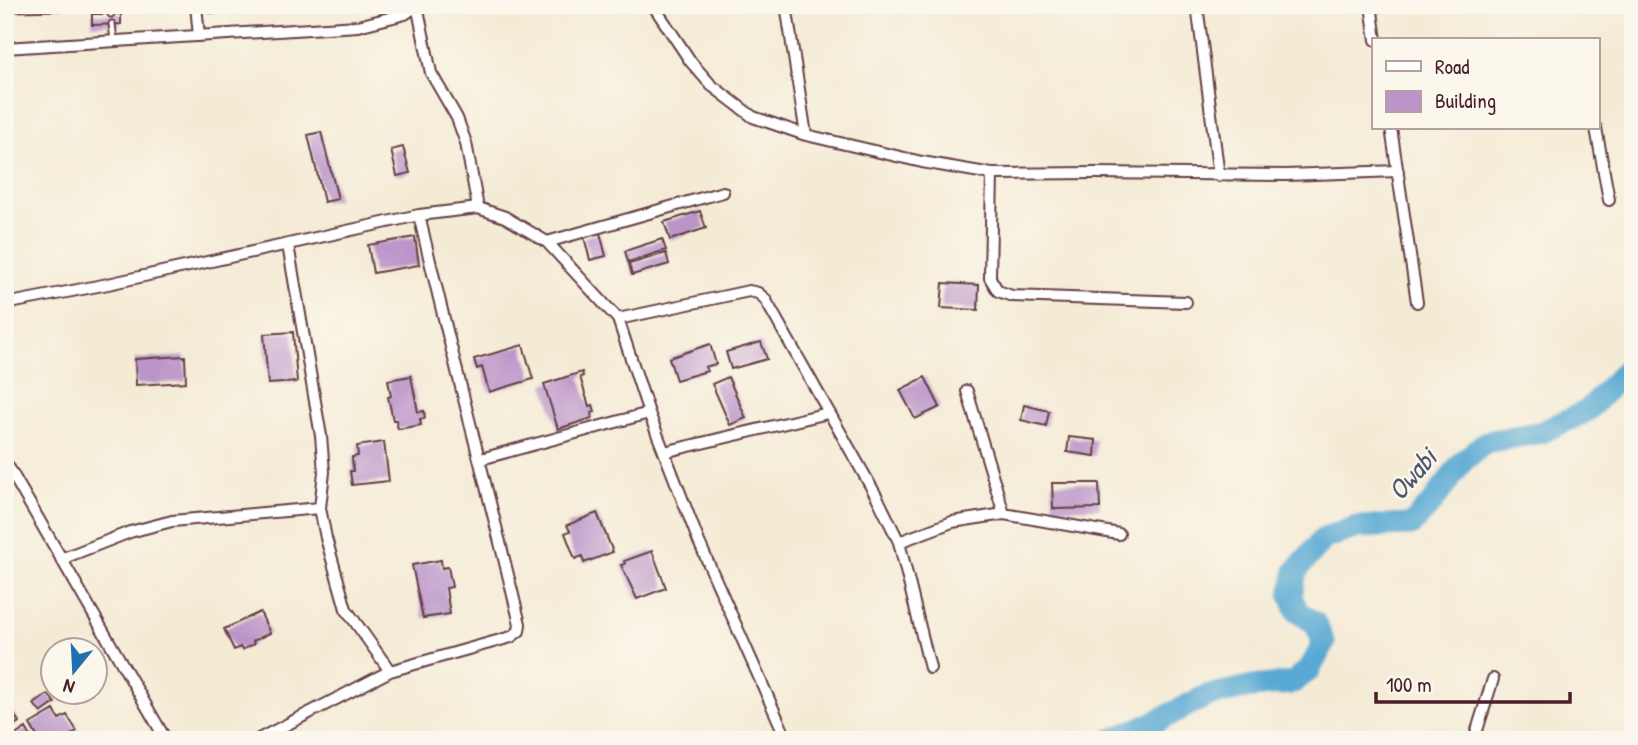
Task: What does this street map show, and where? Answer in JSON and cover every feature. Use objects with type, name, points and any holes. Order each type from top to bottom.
[{"type":"street","points":[[196,5],[199,37]]},
{"type":"street","points":[[653,5],[691,62],[724,97],[753,117],[806,135],[922,162],[992,174],[1219,176],[1398,171]]},
{"type":"street","points":[[786,5],[806,135]]},
{"type":"street","points":[[1197,5],[1219,176]]},
{"type":"street","points":[[1371,5],[1376,38]]},
{"type":"street","points":[[5,48],[358,26],[405,14],[418,6],[431,73],[457,118],[466,143],[478,208]]},
{"type":"street","points":[[1391,130],[1417,302]]},
{"type":"street","points":[[1596,130],[1609,200]]},
{"type":"street","points":[[992,174],[990,278],[998,291],[1012,296],[1186,302]]},
{"type":"street","points":[[547,242],[723,192]]},
{"type":"street","points":[[5,304],[419,215],[478,208],[505,217],[547,242],[618,319],[649,413],[699,542],[787,740]]},
{"type":"street","points":[[257,740],[390,671],[511,637],[519,631],[520,624],[481,459],[449,342],[419,215]]},
{"type":"street","points":[[288,245],[321,436],[324,472],[320,508],[326,538],[346,609],[390,671]]},
{"type":"street","points":[[618,319],[749,291],[758,293],[765,299],[878,499],[899,542],[930,668]]},
{"type":"street","points":[[967,391],[1004,514]]},
{"type":"street","points":[[481,459],[649,413]]},
{"type":"street","points":[[664,452],[828,413]]},
{"type":"street","points":[[5,461],[166,740]]},
{"type":"street","points":[[61,559],[130,532],[172,521],[320,508]]},
{"type":"street","points":[[899,542],[952,522],[1004,514],[1119,534]]},
{"type":"street","points":[[1474,740],[1493,679]]},
{"type":"lane","points":[[16,8],[102,6],[109,9],[111,14]]},
{"type":"lane","points":[[112,24],[114,41]]},
{"type":"building","points":[[209,5],[224,5],[224,11],[210,13]]},
{"type":"building","points":[[92,14],[121,14],[121,24],[92,25]]},
{"type":"building","points":[[321,132],[338,199],[324,202],[308,135]]},
{"type":"building","points":[[403,147],[410,173],[397,176],[391,150]]},
{"type":"building","points":[[700,211],[706,228],[670,240],[664,222]]},
{"type":"building","points":[[600,233],[606,256],[590,260],[584,237]]},
{"type":"building","points":[[415,237],[419,265],[373,273],[368,245]]},
{"type":"building","points":[[662,239],[666,250],[628,262],[625,251]]},
{"type":"building","points":[[666,253],[669,264],[632,275],[629,264]]},
{"type":"building","points":[[943,283],[979,285],[978,310],[941,308]]},
{"type":"building","points":[[293,332],[297,382],[268,384],[264,334]]},
{"type":"building","points":[[761,342],[767,359],[731,369],[726,352]]},
{"type":"building","points":[[710,344],[716,364],[705,367],[707,371],[676,380],[669,358]]},
{"type":"building","points":[[523,345],[533,379],[489,392],[482,367],[477,369],[474,359]]},
{"type":"building","points":[[185,356],[186,382],[136,385],[135,359]]},
{"type":"building","points":[[582,372],[583,376],[580,377],[589,406],[593,405],[595,412],[591,413],[592,418],[558,429],[544,384]]},
{"type":"building","points":[[411,376],[418,412],[424,411],[425,418],[420,419],[421,425],[398,429],[388,397],[391,396],[388,380]]},
{"type":"building","points":[[728,377],[746,418],[730,425],[712,384]]},
{"type":"building","points":[[925,377],[940,407],[915,419],[900,390]]},
{"type":"building","points":[[1024,405],[1049,411],[1046,426],[1021,420]]},
{"type":"building","points":[[1069,437],[1096,440],[1095,456],[1067,452]]},
{"type":"building","points":[[384,442],[389,481],[352,485],[350,471],[353,471],[352,457],[358,456],[357,446]]},
{"type":"building","points":[[1052,483],[1099,483],[1100,508],[1053,509]]},
{"type":"building","points":[[597,513],[613,552],[584,563],[582,556],[575,559],[565,533],[570,531],[567,525]]},
{"type":"building","points":[[652,551],[666,588],[637,599],[621,565],[625,564],[624,561]]},
{"type":"building","points":[[441,560],[442,568],[448,567],[452,587],[446,588],[450,614],[423,618],[412,565]]},
{"type":"building","points":[[260,612],[270,633],[242,650],[240,647],[234,650],[224,629]]},
{"type":"building","points":[[5,701],[19,722],[5,731]]},
{"type":"building","points":[[38,701],[38,706],[51,706],[41,713],[34,704]]},
{"type":"building","points":[[54,710],[59,719],[67,715],[77,731],[63,740],[39,740],[30,724]]},
{"type":"building","points":[[26,728],[33,740],[8,740]]},
{"type":"waterway","name":"Owabi","points":[[1111,740],[1151,724],[1206,696],[1251,687],[1292,683],[1309,670],[1324,643],[1315,623],[1298,612],[1291,596],[1296,571],[1324,538],[1357,527],[1411,525],[1432,503],[1462,462],[1486,442],[1542,432],[1587,411],[1633,362]]}]
